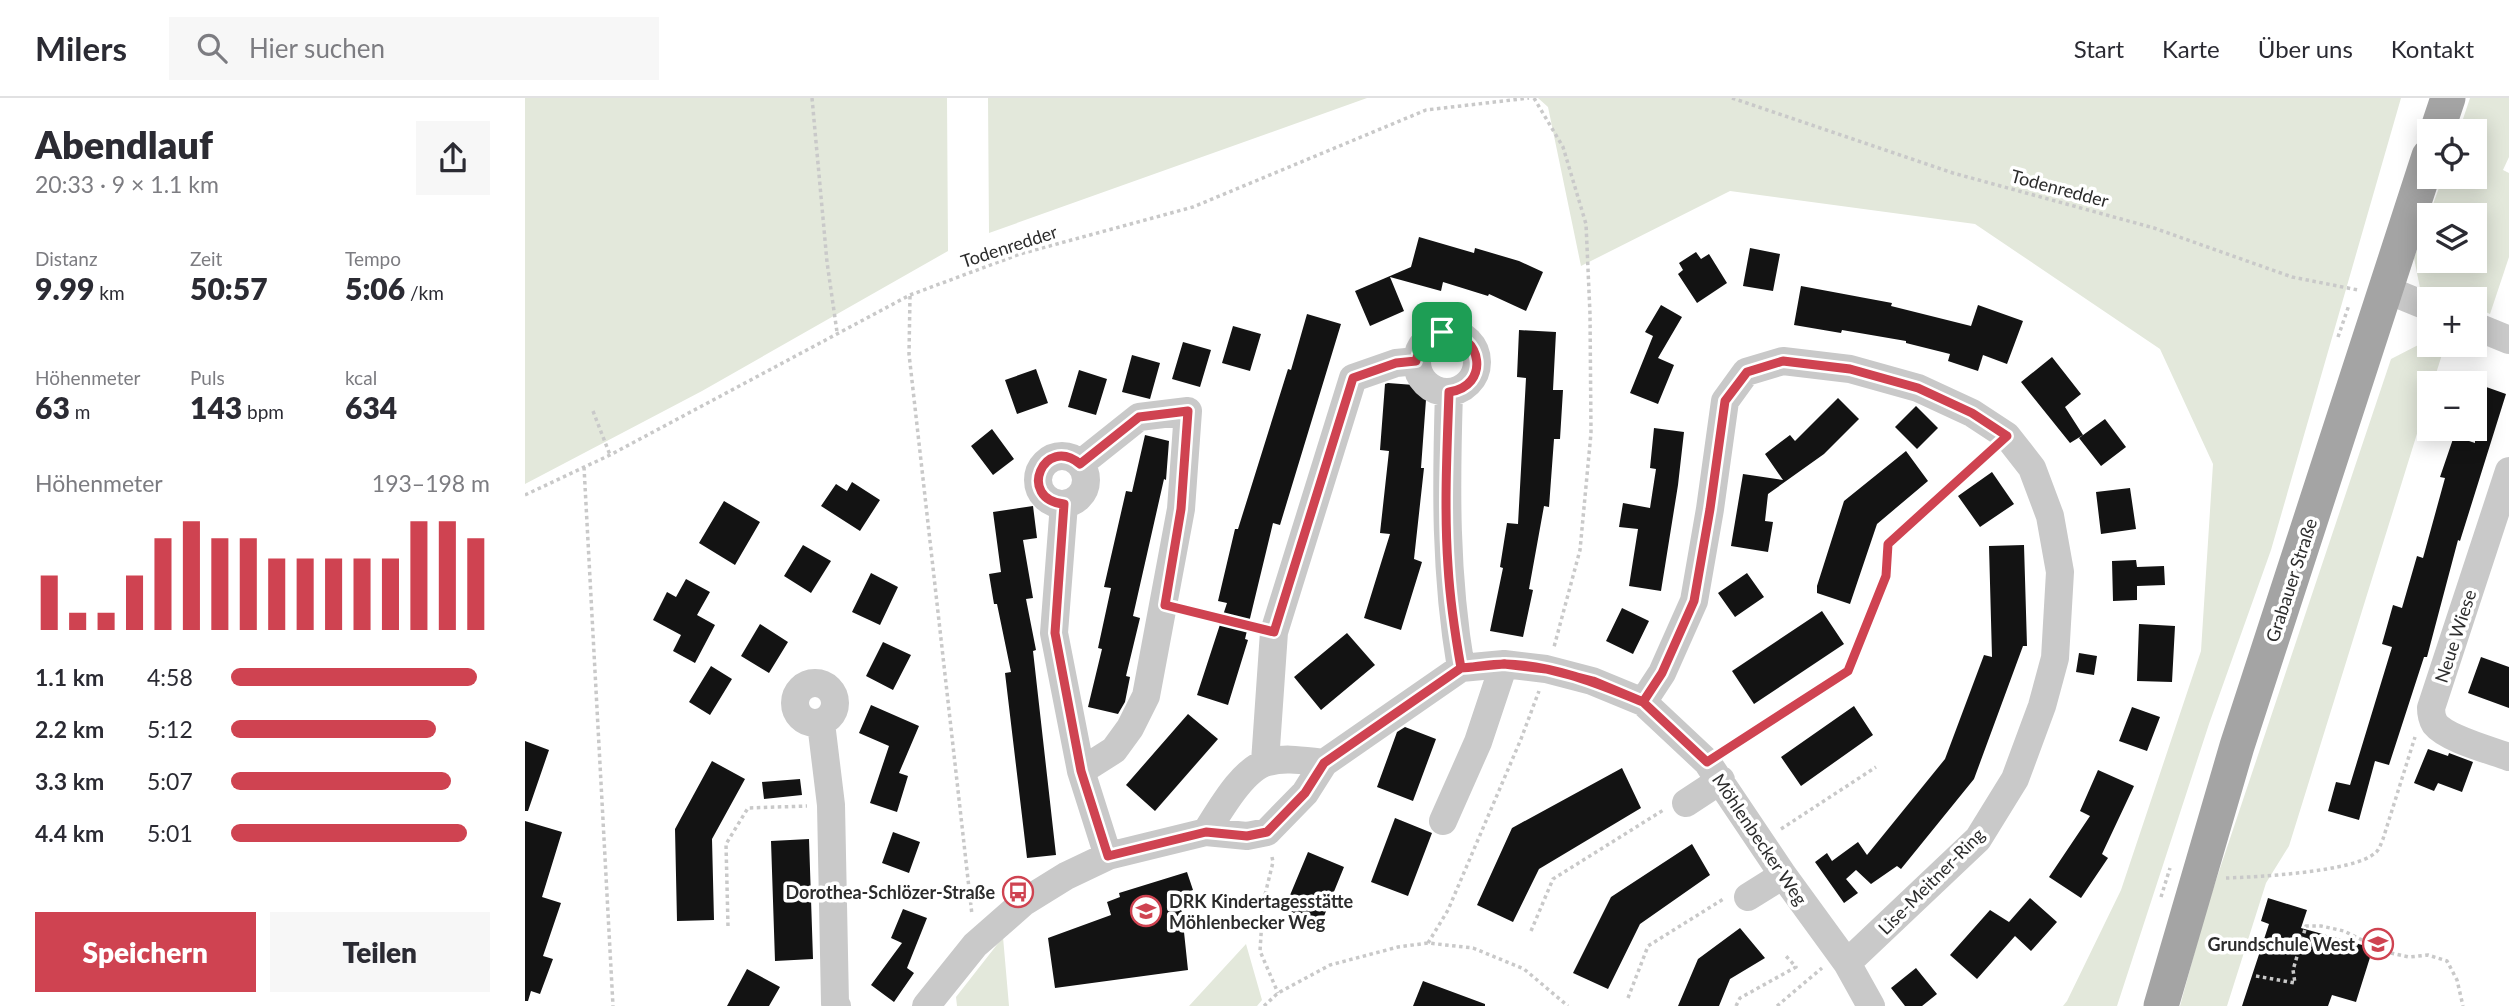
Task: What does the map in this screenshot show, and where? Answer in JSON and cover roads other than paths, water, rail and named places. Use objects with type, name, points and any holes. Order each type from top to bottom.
[{"type":"main road","points":[[2441,119],[2448,98]]},
{"type":"main road","name":"Grabauer Straße","points":[[2161,1006],[2237,746],[2418,189]]},
{"type":"street","points":[[2385,289],[2417,302]]},
{"type":"street","points":[[2487,331],[2509,340]]},
{"type":"street","points":[[1452,332],[1470,342],[1477,361],[1476,372],[1464,387],[1449,392],[1437,391],[1428,386],[1417,370],[1416,361],[1424,342],[1432,335],[1452,332]]},
{"type":"street","points":[[1265,762],[1274,632],[1353,378],[1396,363],[1416,361]]},
{"type":"street","name":"Lise-Meitner-Ring","points":[[1643,702],[1662,673],[1694,601],[1725,401],[1747,372],[1783,361],[1850,369],[1918,388],[1972,413],[2007,436],[2032,468],[2050,516],[2060,572],[2055,659],[2042,706],[2015,779],[1978,839],[1844,958]]},
{"type":"street","points":[[1449,392],[1446,485],[1448,566],[1461,668]]},
{"type":"street","points":[[1080,464],[1139,417],[1188,411],[1181,509],[1146,696],[1130,728],[1114,750],[1081,771]]},
{"type":"street","points":[[1067,456],[1080,464],[1086,477],[1083,492],[1078,498],[1064,504],[1048,500],[1042,494],[1038,478],[1040,470],[1052,458],[1067,456]]},
{"type":"street","name":"Neue Wiese","points":[[2509,471],[2431,708],[2431,716],[2436,726],[2447,734],[2509,757]]},
{"type":"street","points":[[1064,504],[1055,633],[1081,771],[1108,856]]},
{"type":"street","points":[[1443,821],[1478,742],[1504,664]]},
{"type":"street","name":"Möhlenbecker Weg","points":[[1206,832],[1247,836],[1267,832],[1305,793],[1324,763],[1461,668],[1504,664],[1546,669],[1593,681],[1643,702],[1714,771],[1783,875],[1844,958],[1871,1006]]},
{"type":"street","points":[[821,723],[831,805],[837,1006]]},
{"type":"street","points":[[926,1006],[975,944],[1024,902],[1066,876],[1108,856],[1206,832],[1231,794],[1248,775],[1265,762],[1290,759],[1324,763]]},
{"type":"street","points":[[1678,805],[1714,771]]},
{"type":"street","points":[[1739,896],[1783,875]]},
{"type":"place","name":"Dorothea-Schlözer-Straße","points":[[1018,892]]},
{"type":"place","name":"DRK Kindertagesstätte Möhlenbecker Weg","points":[[1146,911]]},
{"type":"place","name":"Grundschule West","points":[[2378,944]]}]
